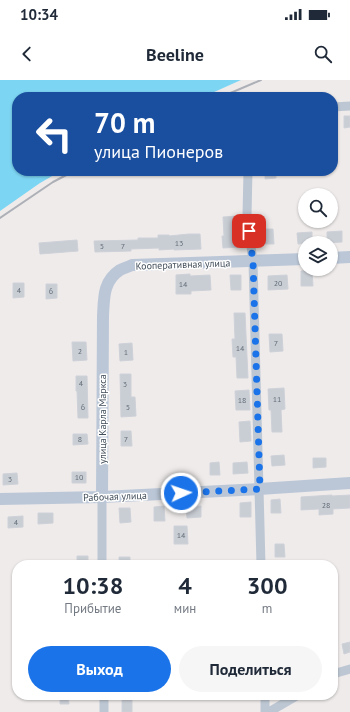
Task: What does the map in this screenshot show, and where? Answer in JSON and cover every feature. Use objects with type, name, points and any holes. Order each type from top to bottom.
[{"type":"main road","points":[[338,258],[350,257]]},
{"type":"main road","name":"Кооперативная улица","points":[[113,276],[121,269],[132,265],[298,259]]},
{"type":"main road","name":"улица Карла Маркса","points":[[102,497],[102,316],[104,293],[107,284],[113,276]]},
{"type":"main road","name":"Рабочая улица","points":[[0,499],[102,497],[350,483]]},
{"type":"street","points":[[338,107],[350,106]]},
{"type":"street","points":[[248,176],[247,215],[253,262],[261,560]]},
{"type":"street","name":"улица Карла Маркса","points":[[102,497],[102,560]]},
{"type":"street","points":[[338,673],[350,669]]},
{"type":"street","points":[[104,700],[104,712]]},
{"type":"street","points":[[265,700],[265,712]]},
{"type":"street","points":[[270,712],[290,700]]},
{"type":"water","points":[[0,80],[241,80],[214,92],[12,92],[12,176],[52,176],[0,211]]},
{"type":"building","points":[[344,116],[350,116],[350,127],[344,128]]},
{"type":"building","points":[[265,176],[276,176],[276,178],[265,179]]},
{"type":"building","points":[[238,216],[239,247],[223,248],[223,217]]},
{"type":"building","points":[[262,229],[273,229],[274,244],[263,244]]},
{"type":"building","points":[[342,231],[342,242],[338,242],[338,236],[327,236],[327,232]]},
{"type":"building","points":[[312,232],[312,236],[298,236],[298,244],[297,233]]},
{"type":"building","points":[[200,234],[201,249],[159,250],[159,248],[131,249],[131,251],[95,252],[94,241],[138,240],[138,238],[158,238],[158,235],[169,236]]},
{"type":"building","points":[[77,240],[78,251],[40,254],[39,243]]},
{"type":"building","points":[[190,274],[190,276],[210,275],[211,290],[191,291],[191,294],[176,294],[176,275]]},
{"type":"building","points":[[230,275],[241,275],[241,290],[231,290]]},
{"type":"building","points":[[287,275],[288,289],[268,290],[268,276]]},
{"type":"building","points":[[301,276],[312,276],[313,286],[301,286]]},
{"type":"building","points":[[13,283],[24,283],[24,297],[13,298]]},
{"type":"building","points":[[46,284],[57,284],[57,298],[46,299]]},
{"type":"building","points":[[234,313],[245,313],[248,378],[237,378],[236,357],[233,357],[232,339],[235,339]]},
{"type":"building","points":[[269,334],[282,334],[283,351],[270,352]]},
{"type":"building","points":[[72,342],[86,342],[87,360],[73,361]]},
{"type":"building","points":[[132,343],[133,360],[120,361],[119,344]]},
{"type":"building","points":[[120,374],[131,374],[131,397],[135,397],[136,416],[121,417]]},
{"type":"building","points":[[76,376],[87,376],[88,418],[78,418]]},
{"type":"building","points":[[284,388],[285,409],[281,410],[282,432],[272,432],[268,389]]},
{"type":"building","points":[[249,390],[250,410],[236,410],[235,391]]},
{"type":"building","points":[[250,421],[251,441],[240,442],[239,422]]},
{"type":"building","points":[[121,431],[131,431],[132,446],[121,446]]},
{"type":"building","points":[[73,434],[87,434],[88,444],[73,445]]},
{"type":"building","points":[[284,455],[285,465],[272,466],[271,456]]},
{"type":"building","points":[[313,458],[326,458],[326,467],[313,468]]},
{"type":"building","points":[[219,462],[220,475],[210,475],[210,463]]},
{"type":"building","points":[[247,462],[248,473],[233,474],[233,463]]},
{"type":"building","points":[[72,472],[86,472],[86,483],[72,483]]},
{"type":"building","points":[[17,473],[18,484],[3,485],[3,474]]},
{"type":"building","points":[[350,495],[350,508],[333,509],[333,514],[319,515],[319,509],[301,510],[301,497]]},
{"type":"building","points":[[280,499],[281,513],[271,513],[271,500]]},
{"type":"building","points":[[251,502],[251,517],[240,517],[240,503]]},
{"type":"building","points":[[164,506],[165,521],[154,521],[154,507]]},
{"type":"building","points":[[201,506],[201,517],[187,518],[186,507]]},
{"type":"building","points":[[119,508],[130,508],[131,522],[120,523]]},
{"type":"building","points":[[38,513],[53,513],[53,523],[38,524]]},
{"type":"building","points":[[23,516],[23,527],[8,528],[8,517]]},
{"type":"building","points":[[174,526],[187,526],[188,544],[174,544]]},
{"type":"building","points":[[275,544],[284,544],[285,557],[275,557]]},
{"type":"building","points":[[77,556],[88,556],[88,560],[77,560]]},
{"type":"building","points":[[119,557],[130,557],[130,560],[119,560]]},
{"type":"building","points":[[350,642],[350,652],[344,654],[342,644]]},
{"type":"building","points":[[60,700],[69,700],[69,704],[60,704]]},
{"type":"building","points":[[122,700],[132,700],[132,712],[122,712]]},
{"type":"railway","points":[[233,92],[261,80]]},
{"type":"railway","points":[[0,218],[53,182],[64,176]]},
{"type":"route","points":[[181,493],[260,489],[253,262],[249,231]]}]
